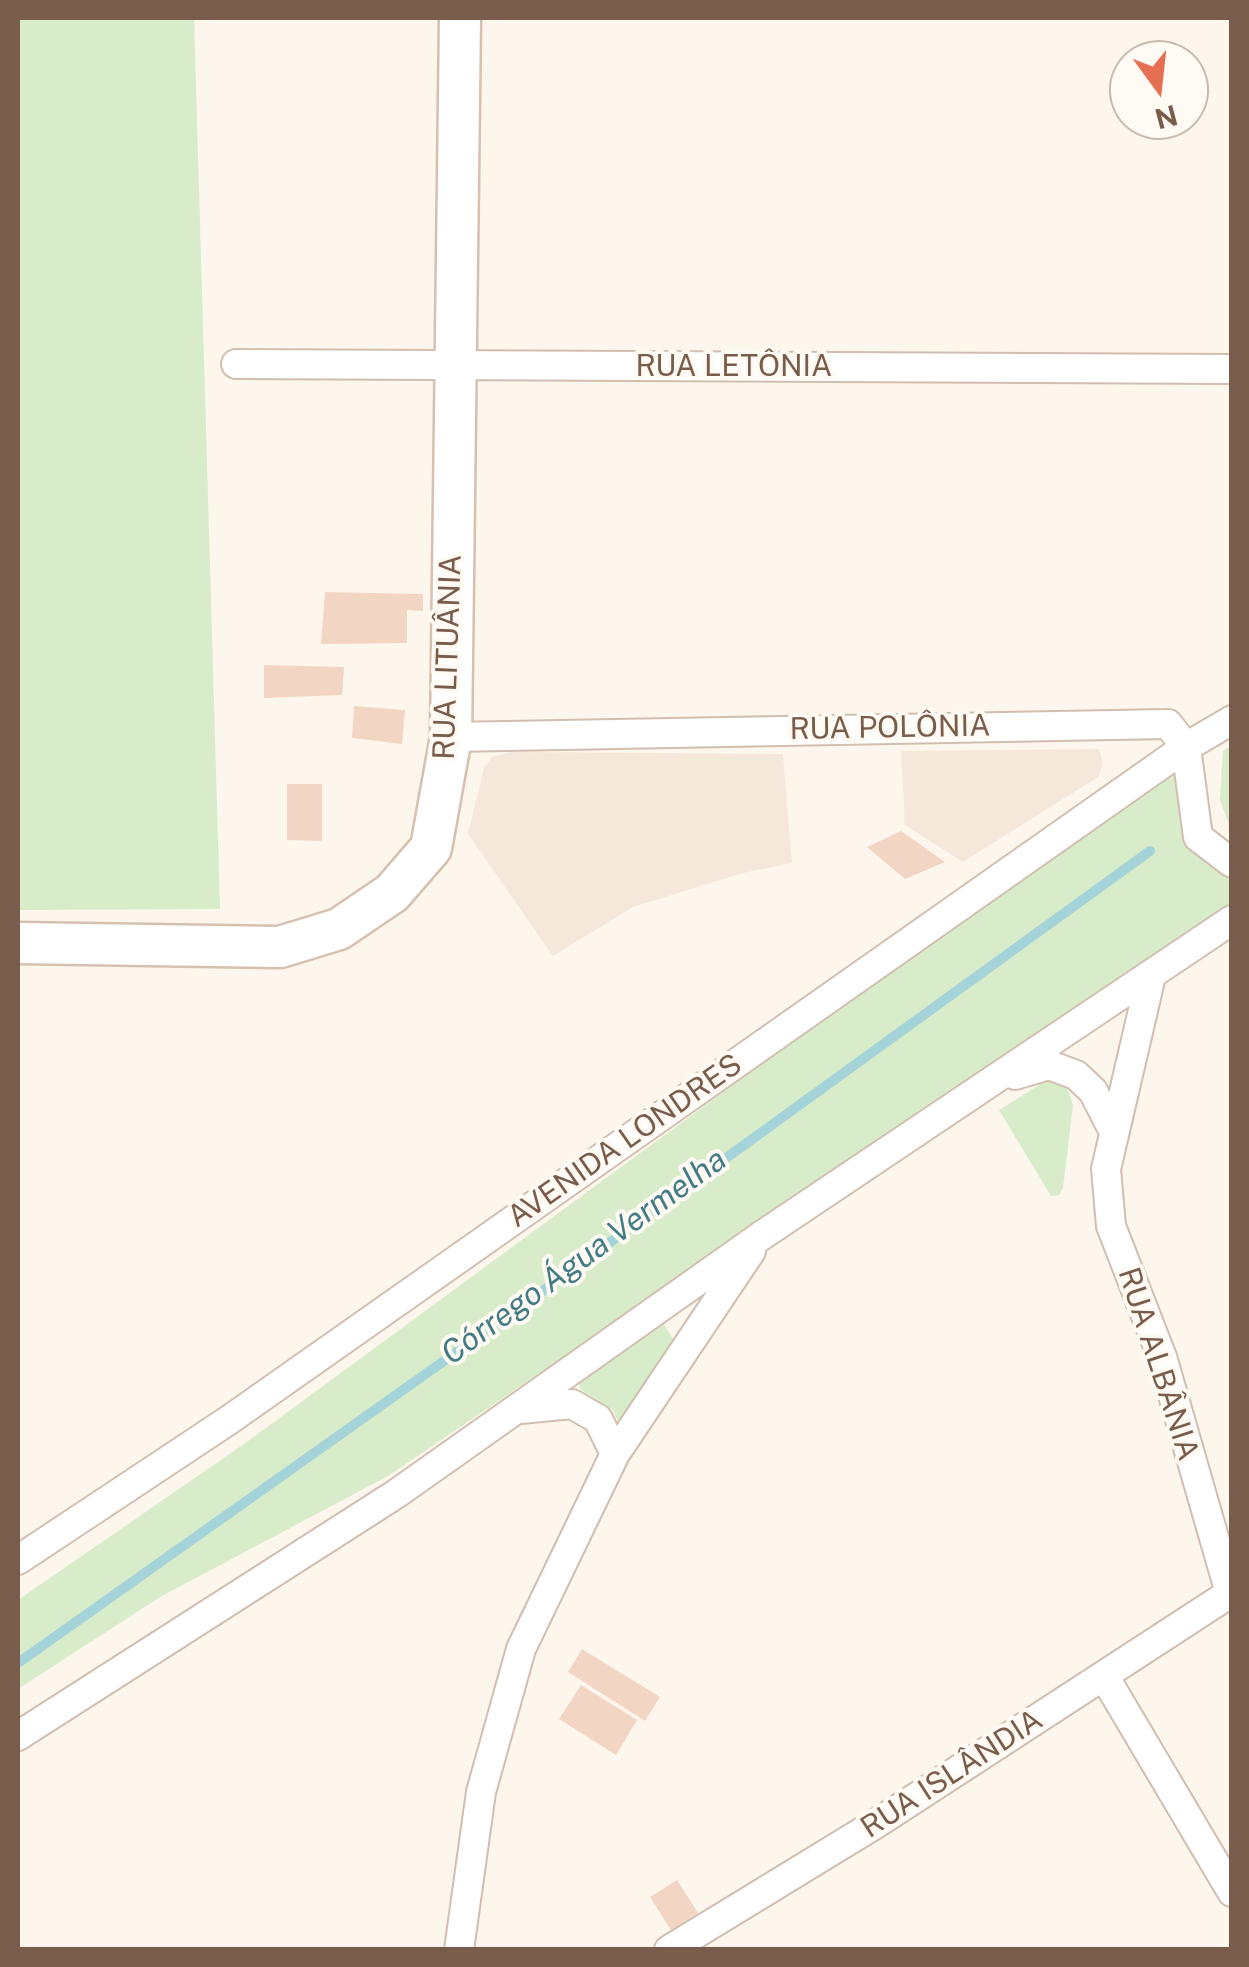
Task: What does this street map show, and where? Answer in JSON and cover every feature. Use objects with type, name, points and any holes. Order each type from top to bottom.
[{"type":"street","name":"RUA LITUÂNIA","points":[[18,943],[280,948],[339,929],[392,893],[431,848],[451,737],[460,18]]},
{"type":"street","name":"RUA LETÔNIA","points":[[236,364],[1232,369]]},
{"type":"street","name":"AVENIDA LONDRES","points":[[18,1560],[246,1408],[1186,746],[1232,720]]},
{"type":"street","name":"RUA POLÔNIA","points":[[451,737],[1139,722],[1168,724],[1186,746]]},
{"type":"street","points":[[1186,746],[1198,837],[1232,863]]},
{"type":"street","points":[[18,1736],[521,1409],[573,1367],[761,1236],[1232,920]]},
{"type":"street","name":"RUA ALBÂNIA","points":[[1151,976],[1106,1170],[1111,1226],[1162,1358],[1231,1592]]},
{"type":"street","points":[[996,1081],[1049,1065],[1076,1075],[1093,1091],[1114,1132]]},
{"type":"street","points":[[459,1950],[480,1792],[521,1649],[616,1454],[761,1236]]},
{"type":"street","points":[[521,1409],[572,1404],[598,1418],[616,1454]]},
{"type":"street","name":"RUA ISLÂNDIA","points":[[669,1950],[878,1823],[1231,1592]]},
{"type":"street","points":[[1104,1676],[1232,1892]]},
{"type":"shaded area","points":[[1099,749],[1103,764],[1098,777],[963,862],[905,825],[901,751]]},
{"type":"shaded area","points":[[511,752],[783,754],[792,863],[743,873],[633,907],[553,956],[468,834],[484,768],[492,757]]},
{"type":"green space","points":[[18,18],[194,18],[220,909],[18,910]]},
{"type":"green space","points":[[1231,746],[1231,830],[1220,800],[1223,751]]},
{"type":"green space","points":[[1182,755],[1195,841],[1231,870],[1231,904],[388,1476],[160,1597],[18,1689],[18,1600],[244,1444]]},
{"type":"green space","points":[[1064,1079],[1073,1105],[1063,1188],[1059,1195],[1051,1196],[999,1110],[1047,1080]]},
{"type":"green space","points":[[659,1317],[673,1339],[660,1376],[619,1424],[613,1410],[580,1389],[579,1373]]},
{"type":"building","points":[[325,592],[423,594],[423,611],[407,610],[407,643],[321,644]]},
{"type":"building","points":[[264,665],[344,667],[342,695],[264,698]]},
{"type":"building","points":[[354,706],[405,710],[402,744],[352,738]]},
{"type":"building","points":[[287,784],[322,784],[322,841],[287,840]]},
{"type":"building","points":[[901,831],[945,862],[905,879],[867,847]]},
{"type":"building","points":[[582,1649],[660,1697],[645,1721],[568,1672]]},
{"type":"building","points":[[581,1685],[637,1720],[616,1755],[559,1719]]},
{"type":"building","points":[[677,1880],[698,1913],[671,1930],[650,1897]]},
{"type":"waterway","name":"Córrego Água Vermelha","points":[[18,1663],[537,1295],[1150,851]]}]
